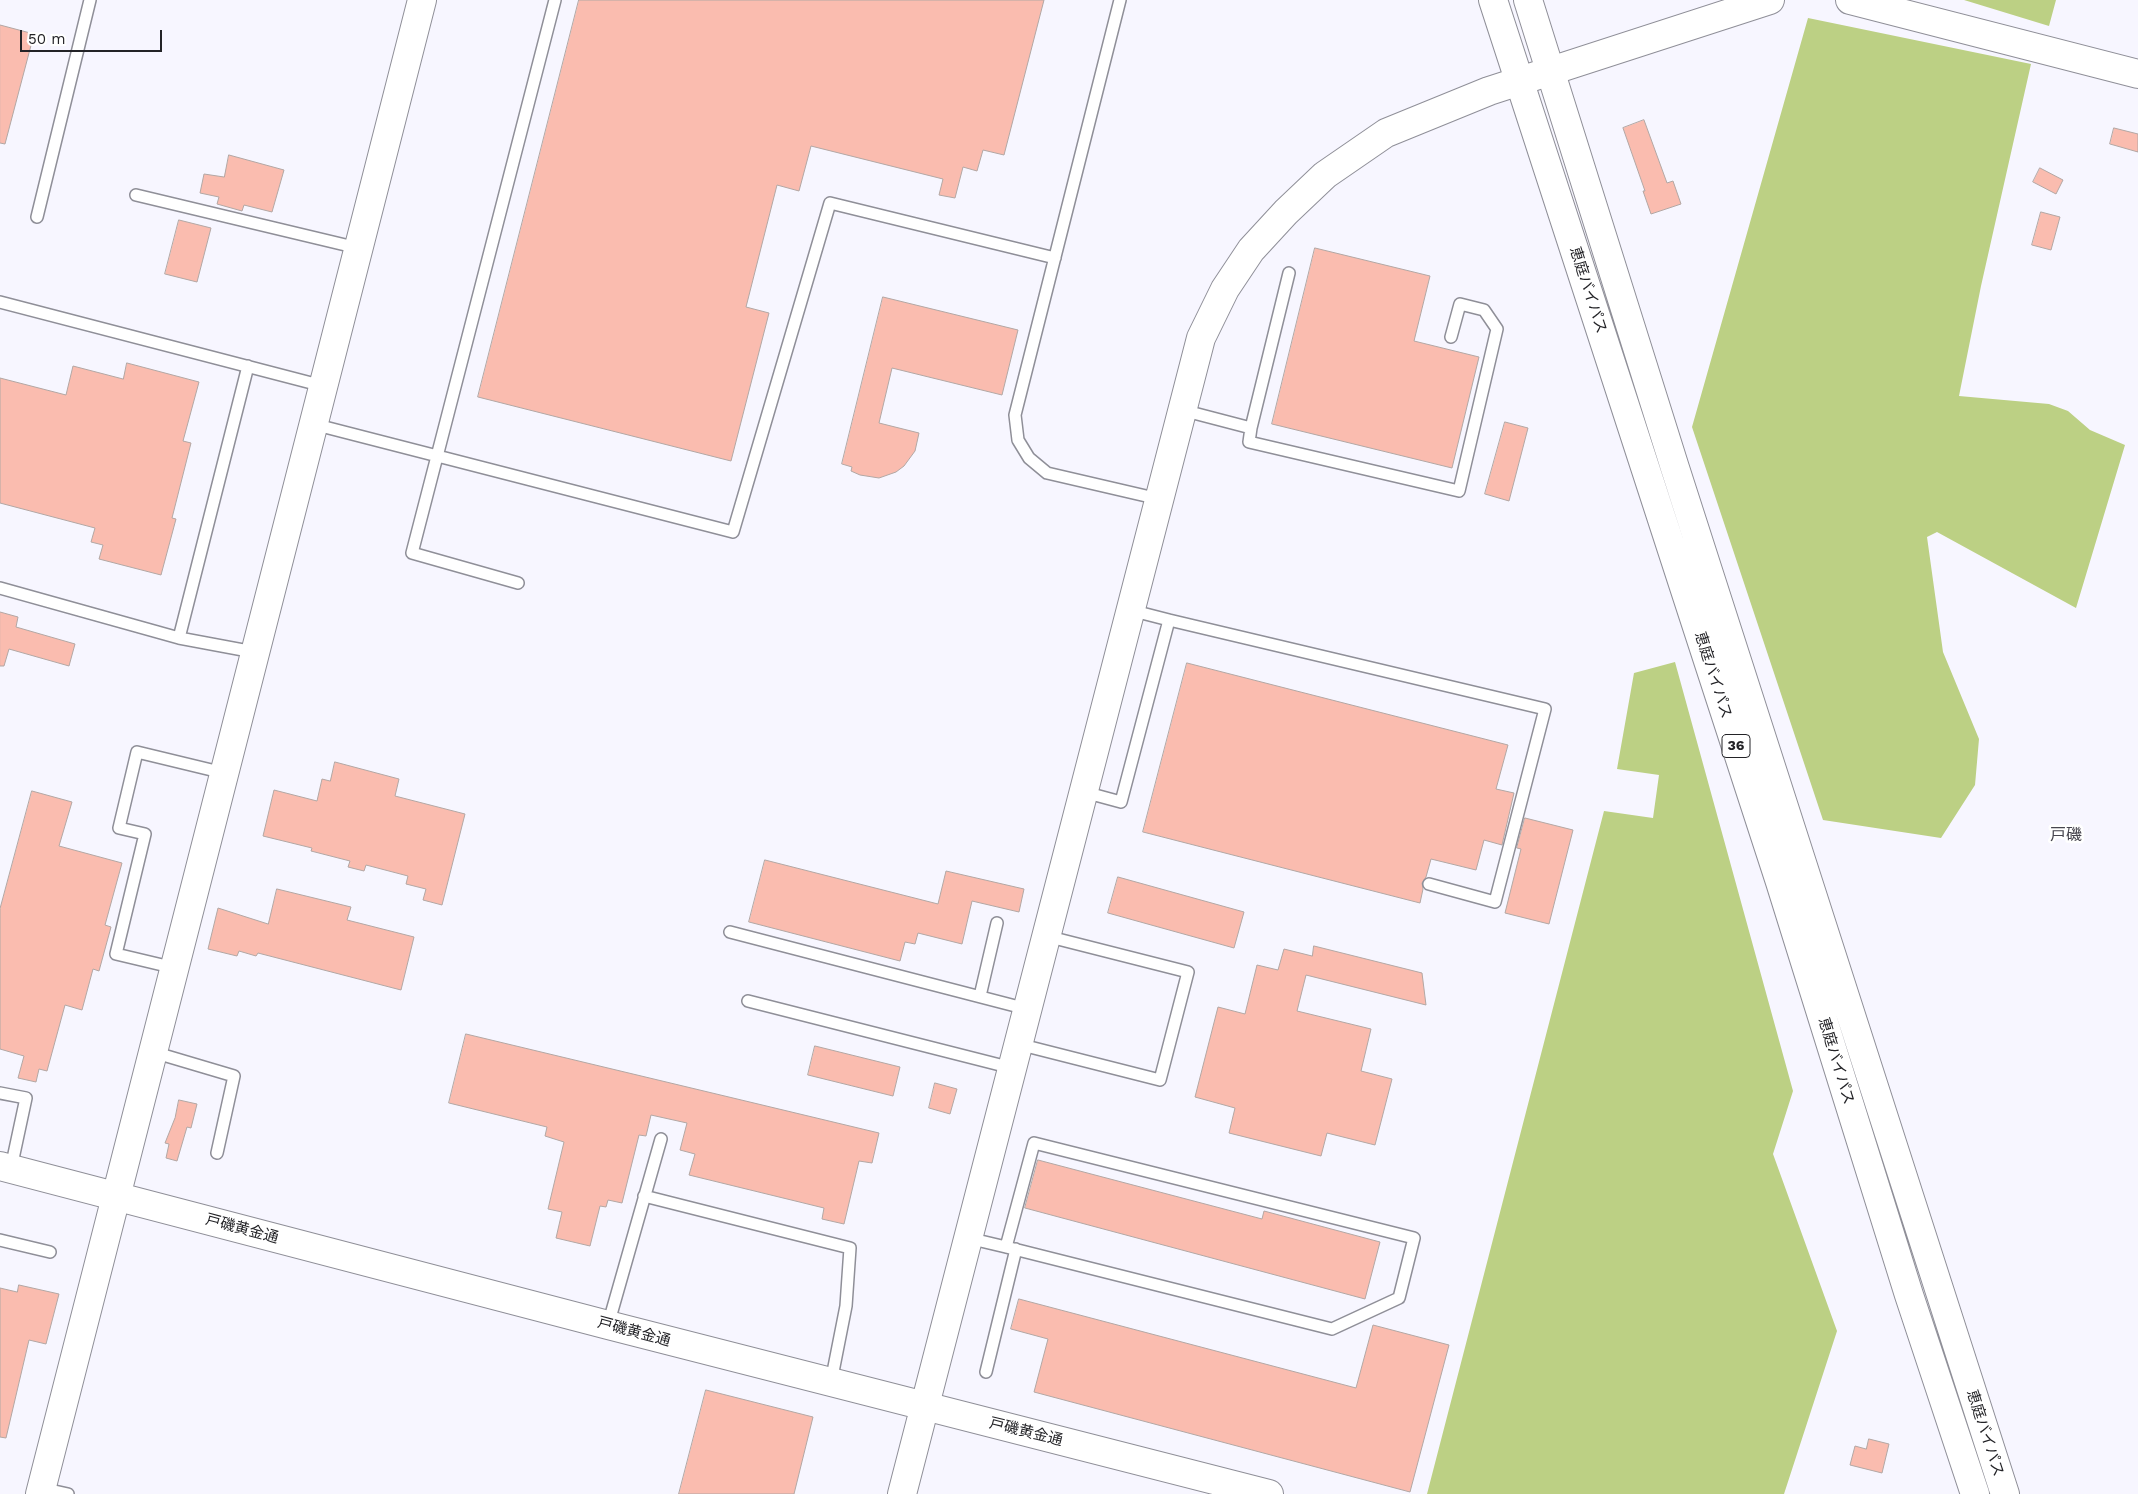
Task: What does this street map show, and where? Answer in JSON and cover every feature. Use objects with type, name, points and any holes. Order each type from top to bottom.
[{"type":"main road","points":[[41,1491],[422,0]]},
{"type":"main road","name":"恵庭バイパス","points":[[1493,0],[1780,882],[1909,1295],[1975,1494]]},
{"type":"main road","name":"恵庭バイパス","points":[[1528,0],[1678,477],[2005,1494]]},
{"type":"main road","points":[[902,1494],[1201,338],[1225,289],[1250,250],[1286,212],[1325,175],[1386,133],[1519,80],[1770,0]]},
{"type":"main road","points":[[1850,0],[2138,74]]},
{"type":"main road","name":"戸磯黄金通","points":[[5,1167],[831,1383],[1269,1494]]},
{"type":"lane","points":[[37,217],[90,0]]},
{"type":"lane","points":[[518,583],[412,553],[555,0]]},
{"type":"lane","points":[[1120,0],[1016,415],[1018,440],[1029,458],[1048,473],[1159,499]]},
{"type":"lane","points":[[136,195],[358,248]]},
{"type":"lane","points":[[313,424],[733,532],[830,203],[1055,258]]},
{"type":"lane","points":[[1289,274],[1249,442],[1459,491],[1497,330],[1484,310],[1460,304],[1452,337]]},
{"type":"lane","points":[[0,302],[323,386]]},
{"type":"lane","points":[[178,638],[248,366]]},
{"type":"lane","points":[[1182,410],[1251,428]]},
{"type":"lane","points":[[0,588],[178,638],[254,652]]},
{"type":"lane","points":[[1130,610],[1545,709],[1495,902],[1428,884]]},
{"type":"lane","points":[[1084,792],[1120,802],[1169,620]]},
{"type":"lane","points":[[174,968],[116,954],[144,834],[119,828],[137,752],[224,773]]},
{"type":"lane","points":[[980,996],[998,923]]},
{"type":"lane","points":[[730,932],[1028,1009]]},
{"type":"lane","points":[[748,1000],[1015,1056],[1160,1080],[1188,972],[1046,936]]},
{"type":"lane","points":[[153,1052],[234,1076],[217,1153]]},
{"type":"lane","points":[[0,1093],[26,1098],[5,1167]]},
{"type":"lane","points":[[608,1325],[661,1139]]},
{"type":"lane","points":[[968,1238],[1011,1248],[1332,1330],[1399,1298],[1414,1238],[1034,1143],[1011,1248],[986,1372]]},
{"type":"lane","points":[[644,1196],[850,1248],[846,1306],[831,1383]]},
{"type":"lane","points":[[0,1240],[50,1252]]},
{"type":"lane","points":[[41,1491],[68,1494]]},
{"type":"green space","points":[[1964,0],[2056,0],[2049,26]]},
{"type":"green space","points":[[1808,18],[2031,64],[1981,286],[1959,396],[2049,404],[2068,411],[2090,430],[2125,445],[2076,608],[1937,532],[1927,537],[1943,652],[1979,739],[1975,785],[1941,838],[1823,820],[1692,427]]},
{"type":"green space","points":[[1675,662],[1793,1091],[1773,1154],[1837,1331],[1784,1494],[1427,1494],[1604,811],[1653,818],[1659,775],[1617,769],[1634,673]]},
{"type":"building","points":[[579,0],[1044,0],[1004,155],[983,150],[977,171],[963,167],[955,198],[939,195],[943,179],[811,146],[799,191],[777,185],[746,307],[769,313],[731,461],[478,397]]},
{"type":"building","points":[[0,25],[34,34],[5,144],[0,143]]},
{"type":"building","points":[[1644,120],[1667,183],[1673,181],[1681,204],[1651,214],[1623,128]]},
{"type":"building","points":[[2114,128],[2138,134],[2138,152],[2110,144]]},
{"type":"building","points":[[229,155],[284,170],[272,212],[244,205],[242,211],[217,204],[219,197],[200,193],[204,174],[224,177]]},
{"type":"building","points":[[2040,168],[2063,180],[2056,194],[2033,182]]},
{"type":"building","points":[[2041,212],[2060,217],[2051,250],[2032,245]]},
{"type":"building","points":[[179,220],[211,228],[197,282],[165,274]]},
{"type":"building","points":[[1315,248],[1430,276],[1414,341],[1479,357],[1452,468],[1272,424]]},
{"type":"building","points":[[883,297],[1018,330],[1002,395],[892,368],[879,423],[919,433],[915,451],[904,466],[896,472],[879,478],[860,475],[851,471],[852,467],[842,464]]},
{"type":"building","points":[[127,363],[199,382],[183,441],[191,443],[172,518],[176,519],[161,575],[99,559],[103,545],[91,542],[95,528],[0,503],[0,378],[66,395],[73,366],[123,379]]},
{"type":"building","points":[[1505,422],[1528,428],[1509,501],[1485,494]]},
{"type":"building","points":[[0,612],[18,617],[16,627],[75,644],[69,666],[9,649],[4,666],[0,666]]},
{"type":"building","points":[[1187,663],[1508,745],[1496,789],[1514,793],[1502,845],[1484,840],[1476,870],[1431,859],[1426,877],[1422,883],[1423,889],[1420,903],[1143,832]]},
{"type":"building","points":[[335,762],[399,779],[395,796],[465,814],[442,905],[423,900],[426,889],[406,884],[408,876],[366,865],[364,871],[348,867],[350,861],[311,851],[312,848],[263,836],[274,790],[317,801],[322,779],[330,781]]},
{"type":"building","points":[[32,791],[72,802],[59,846],[122,863],[105,925],[111,927],[99,971],[93,969],[82,1010],[65,1005],[47,1071],[39,1069],[36,1082],[18,1078],[24,1056],[0,1049],[0,909]]},
{"type":"building","points":[[1525,818],[1573,830],[1549,924],[1505,913],[1521,849],[1517,848]]},
{"type":"building","points":[[765,860],[938,904],[946,871],[1024,889],[1019,912],[972,901],[962,944],[918,933],[915,944],[905,942],[900,961],[749,922]]},
{"type":"building","points":[[1118,877],[1244,912],[1234,948],[1108,913]]},
{"type":"building","points":[[277,889],[351,907],[347,920],[414,937],[401,990],[258,953],[256,956],[239,951],[237,956],[208,949],[218,908],[268,924]]},
{"type":"building","points":[[1314,946],[1422,973],[1426,1005],[1306,975],[1297,1011],[1371,1029],[1361,1071],[1392,1079],[1375,1145],[1327,1133],[1321,1156],[1229,1133],[1235,1108],[1195,1097],[1218,1007],[1245,1014],[1257,965],[1278,970],[1284,949],[1312,956]]},
{"type":"building","points":[[466,1034],[879,1133],[872,1163],[859,1161],[844,1224],[822,1219],[824,1208],[689,1175],[695,1154],[680,1150],[687,1123],[651,1115],[646,1136],[639,1135],[622,1203],[608,1200],[606,1207],[600,1206],[590,1246],[556,1238],[562,1212],[548,1209],[564,1142],[545,1136],[547,1127],[449,1103]]},
{"type":"building","points":[[815,1046],[900,1067],[893,1096],[808,1075]]},
{"type":"building","points":[[935,1083],[957,1089],[950,1114],[929,1108]]},
{"type":"building","points":[[179,1100],[197,1104],[191,1128],[187,1127],[177,1161],[166,1158],[169,1144],[165,1143],[175,1118]]},
{"type":"building","points":[[1038,1160],[1262,1219],[1264,1211],[1380,1242],[1365,1299],[1025,1208]]},
{"type":"building","points":[[19,1285],[59,1294],[46,1344],[29,1340],[6,1438],[0,1437],[0,1288],[17,1292]]},
{"type":"building","points":[[1019,1299],[1356,1388],[1373,1325],[1449,1345],[1410,1492],[1034,1392],[1048,1339],[1011,1329]]},
{"type":"building","points":[[706,1390],[813,1417],[794,1494],[679,1494]]},
{"type":"building","points":[[1869,1439],[1889,1444],[1882,1473],[1850,1465],[1855,1446],[1866,1449]]},
{"type":"district","name":"戸磯","points":[[2066,835]]}]
